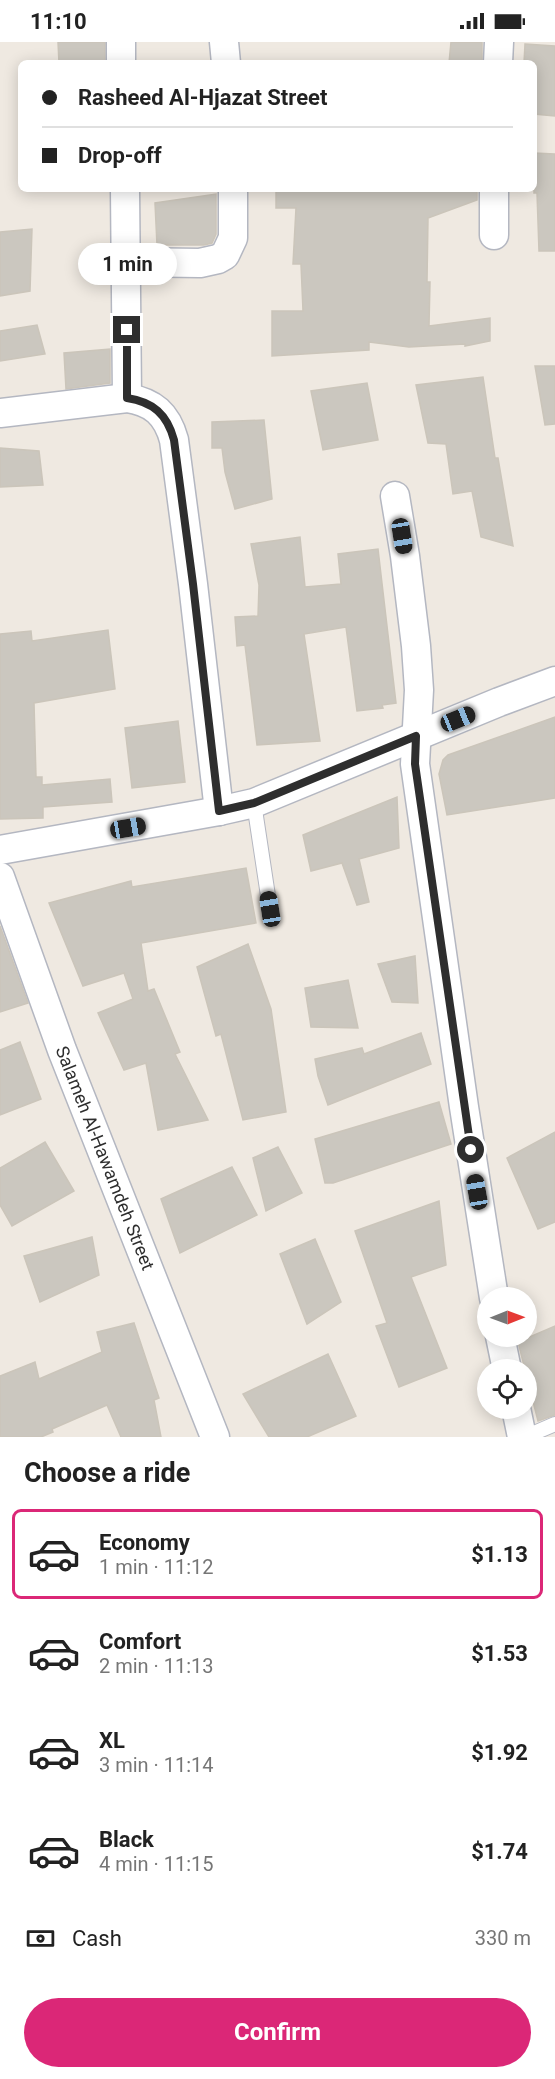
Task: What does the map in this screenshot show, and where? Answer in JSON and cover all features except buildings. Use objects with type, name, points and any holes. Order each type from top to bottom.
[{"type":"street","points":[[121,42],[121,60]]},
{"type":"street","points":[[224,42],[226,60]]},
{"type":"street","points":[[498,60],[499,42]]},
{"type":"street","points":[[124,192],[127,398]]},
{"type":"street","points":[[126,262],[200,263],[218,259],[228,251],[234,231],[233,192]]},
{"type":"street","points":[[494,192],[494,235]]},
{"type":"street","points":[[0,413],[127,398],[140,400],[153,406],[170,426],[174,440],[193,584],[219,811]]},
{"type":"street","points":[[396,496],[416,646],[419,690],[415,764],[492,1287]]},
{"type":"street","points":[[0,850],[254,803],[555,681]]},
{"type":"street","name":"Salameh Al-Hawamdeh Street","points":[[0,877],[62,1050],[215,1437]]},
{"type":"street","points":[[519,1419],[524,1437]]},
{"type":"lane","points":[[254,803],[270,909]]},
{"type":"lane","points":[[524,1437],[555,1424]]},
{"type":"route","points":[[127,330],[127,398],[140,400],[153,406],[170,426],[174,440],[219,811],[254,803],[416,736],[415,764],[471,1150]]}]
